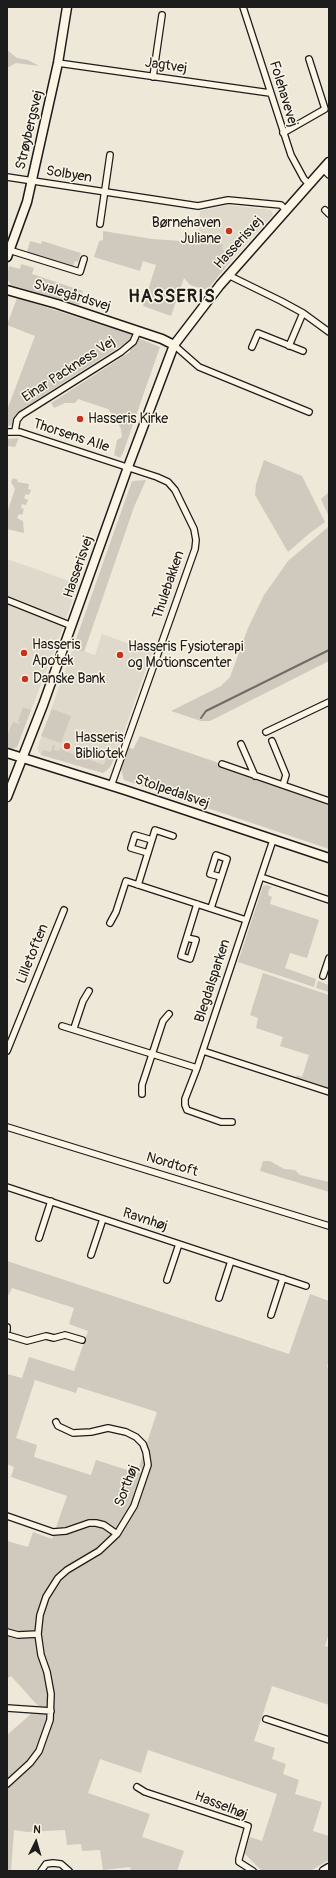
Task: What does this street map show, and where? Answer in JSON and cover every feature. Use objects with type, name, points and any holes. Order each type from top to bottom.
[{"type":"street","name":"Strøybergsvej","points":[[8,253],[27,202],[58,63],[67,7]]},
{"type":"street","name":"Folehavevej","points":[[243,7],[290,155],[304,179],[309,184]]},
{"type":"street","points":[[153,77],[162,15]]},
{"type":"street","points":[[283,133],[325,109],[309,58]]},
{"type":"street","name":"Jagtvej","points":[[58,63],[270,93]]},
{"type":"street","name":"Solbyen","points":[[100,224],[110,155]]},
{"type":"street","name":"Hasserisvej","points":[[7,797],[72,626],[128,467],[174,345],[228,275],[309,184],[326,172],[329,162]]},
{"type":"street","name":"Solbyen","points":[[7,177],[31,182],[198,206],[228,200],[281,206],[286,210]]},
{"type":"street","points":[[8,253],[80,272],[84,259]]},
{"type":"street","points":[[228,275],[303,313],[329,332]]},
{"type":"street","name":"Svalegårdsvej","points":[[7,290],[57,304],[138,331],[174,345]]},
{"type":"street","points":[[289,346],[303,313]]},
{"type":"street","name":"Einar Packness Vej","points":[[15,431],[17,420],[21,415],[121,352],[133,342],[138,331]]},
{"type":"street","points":[[252,347],[258,333],[303,351]]},
{"type":"street","points":[[174,345],[199,367],[309,412]]},
{"type":"street","name":"Thorsens Alle","points":[[7,432],[15,431],[128,467]]},
{"type":"street","name":"Thulebakken","points":[[111,786],[193,553],[196,540],[194,529],[172,485],[157,477],[128,467]]},
{"type":"street","points":[[7,600],[72,626]]},
{"type":"street","points":[[266,732],[329,702]]},
{"type":"street","points":[[272,741],[286,775],[283,785]]},
{"type":"street","points":[[241,744],[255,776]]},
{"type":"street","name":"Stolpedalsvej","points":[[7,753],[329,858]]},
{"type":"street","points":[[222,764],[329,801]]},
{"type":"street","points":[[138,885],[155,830],[172,836]]},
{"type":"street","points":[[148,853],[131,848],[135,835],[152,840]]},
{"type":"street","name":"Blegdalsparken","points":[[232,1122],[221,1122],[187,1110],[185,1099],[203,1051],[273,840]]},
{"type":"street","points":[[260,877],[329,900]]},
{"type":"street","points":[[211,908],[220,878]]},
{"type":"street","points":[[110,923],[116,912],[126,881],[246,920]]},
{"type":"street","points":[[187,938],[197,904]]},
{"type":"street","name":"Lilletoften","points":[[7,1051],[64,910]]},
{"type":"street","points":[[323,976],[329,958]]},
{"type":"street","points":[[74,1028],[83,1001],[89,991]]},
{"type":"street","points":[[142,1094],[142,1085],[163,1021],[169,1014]]},
{"type":"street","points":[[62,1026],[74,1028],[197,1068]]},
{"type":"street","points":[[203,1051],[329,1092]]},
{"type":"street","name":"Nordtoft","points":[[7,1127],[329,1226]]},
{"type":"street","name":"Ravnhøj","points":[[7,1187],[306,1286]]},
{"type":"street","points":[[39,1238],[51,1201]]},
{"type":"street","name":"Ravnhøj","points":[[92,1255],[103,1219]]},
{"type":"street","name":"Ravnhøj","points":[[167,1280],[179,1244]]},
{"type":"street","points":[[219,1298],[231,1261]]},
{"type":"street","points":[[272,1316],[282,1278]]},
{"type":"street","points":[[7,1335],[27,1341],[46,1336],[54,1338],[65,1335],[82,1340]]},
{"type":"street","name":"Sorthøj","points":[[7,1784],[30,1763],[38,1751],[48,1728],[51,1710],[49,1683],[41,1655],[38,1634],[43,1605],[58,1578],[80,1561],[100,1551],[117,1534],[134,1506],[147,1471],[148,1459],[143,1444],[136,1437],[117,1429],[108,1428],[91,1432],[73,1433],[58,1426],[56,1422]]},
{"type":"street","points":[[7,1516],[53,1532],[66,1531],[89,1522],[104,1525],[117,1534]]},
{"type":"street","points":[[7,1632],[18,1635],[38,1634]]},
{"type":"street","points":[[7,1708],[51,1710]]},
{"type":"street","points":[[266,1719],[329,1740]]},
{"type":"street","name":"Hasselhøj","points":[[137,1787],[145,1792],[248,1826],[239,1862],[253,1871]]},
{"type":"street","points":[[40,1871],[46,1864],[53,1863],[60,1864],[69,1871]]},
{"type":"street","points":[[324,1871],[329,1868]]},
{"type":"shaded area","points":[[7,50],[17,58],[28,60],[39,66],[16,63],[7,68]]},
{"type":"shaded area","name":"Børnehaven Juliane","points":[[227,205],[271,210],[273,215],[230,262],[206,264],[198,245],[200,211]]},
{"type":"shaded area","points":[[103,231],[152,239],[196,242],[203,237],[213,235],[218,239],[217,243],[223,244],[222,248],[230,262],[207,290],[190,285],[184,278],[171,316],[143,306],[156,265],[143,261],[140,271],[94,257],[99,241],[103,240]]},
{"type":"shaded area","points":[[30,241],[41,244],[42,241],[81,253],[78,262],[75,261],[73,267],[27,252]]},
{"type":"shaded area","points":[[21,264],[34,268],[32,274],[83,291],[79,305],[11,285],[7,278],[9,266],[20,269]]},
{"type":"shaded area","points":[[17,298],[133,335],[129,341],[22,409],[15,418],[14,425],[7,426],[7,410],[35,336],[7,325]]},
{"type":"shaded area","points":[[138,338],[160,347],[120,458],[114,455],[117,440],[122,437],[121,429],[116,419],[108,409],[78,399],[75,403],[65,403],[54,408],[51,403],[130,352],[130,347]]},
{"type":"shaded area","points":[[19,438],[15,447],[7,446],[7,439]]},
{"type":"shaded area","points":[[264,460],[302,476],[325,522],[288,552],[255,495],[256,484]]},
{"type":"shaded area","points":[[13,478],[18,480],[17,482],[29,484],[28,489],[31,490],[29,495],[26,494],[24,498],[28,500],[26,505],[22,504],[21,508],[24,509],[22,515],[19,514],[17,518],[23,521],[24,533],[7,529],[7,513],[15,489],[11,482]]},
{"type":"shaded area","points":[[146,480],[134,507],[84,652],[73,648],[132,481]]},
{"type":"shaded area","points":[[329,492],[329,517],[321,499]]},
{"type":"shaded area","points":[[328,527],[329,661],[210,721],[201,721],[171,711],[221,686],[230,677],[248,628],[264,595],[288,561]]},
{"type":"shaded area","points":[[7,559],[78,584],[66,619],[7,595]]},
{"type":"shaded area","points":[[7,604],[63,627],[17,747],[12,749],[7,747]]},
{"type":"shaded area","points":[[102,634],[152,652],[114,760],[107,771],[103,773],[41,755],[37,749],[73,648],[95,655]]},
{"type":"shaded area","points":[[23,707],[31,710],[17,747],[12,749],[7,747],[7,736],[13,722],[19,724],[20,722],[18,721]]},
{"type":"shaded area","points":[[52,709],[71,716],[61,743],[41,736]]},
{"type":"shaded area","points":[[140,736],[216,762],[222,767],[329,804],[329,849],[124,780],[121,769],[128,747],[133,749]]},
{"type":"shaded area","points":[[53,745],[55,745],[54,750],[59,751],[61,747],[62,750],[104,765],[109,751],[116,754],[110,767],[103,773],[41,755],[43,750],[51,752]]},
{"type":"shaded area","points":[[266,885],[272,887],[269,889],[268,895],[272,897],[270,904],[319,920],[307,958],[290,953],[285,968],[316,979],[314,987],[238,962],[263,886]]},
{"type":"shaded area","points":[[263,973],[329,995],[329,1088],[296,1077],[297,1075],[302,1077],[309,1055],[280,1046],[283,1037],[256,1028],[258,1018],[250,1015]]},
{"type":"shaded area","points":[[318,981],[329,985],[329,992],[316,988]]},
{"type":"shaded area","points":[[263,1161],[270,1161],[284,1169],[295,1170],[300,1175],[329,1182],[329,1192],[260,1171]]},
{"type":"shaded area","points":[[7,1261],[289,1354],[310,1294],[329,1301],[329,1359],[327,1367],[329,1368],[329,1633],[325,1646],[329,1647],[329,1705],[272,1686],[254,1741],[275,1748],[272,1759],[286,1764],[283,1774],[299,1780],[295,1794],[322,1802],[313,1831],[329,1836],[329,1860],[310,1871],[262,1871],[244,1853],[250,1837],[262,1841],[277,1794],[148,1750],[141,1773],[100,1759],[88,1793],[150,1814],[142,1837],[184,1851],[177,1871],[131,1871],[130,1867],[103,1870],[100,1850],[82,1851],[81,1844],[67,1845],[65,1830],[27,1832],[14,1830],[11,1871],[7,1871],[7,1735],[39,1707],[11,1676],[7,1679],[7,1541],[28,1547],[33,1532],[52,1539],[67,1496],[11,1477],[14,1467],[7,1464],[7,1374],[22,1378],[29,1357],[74,1371],[88,1331],[69,1324],[74,1308],[12,1288],[9,1295],[7,1294]],"holes":[[[35,1380],[76,1393],[78,1387],[157,1412],[137,1473],[96,1460],[91,1475],[34,1457],[37,1445],[16,1438]]]},
{"type":"waterway","points":[[201,718],[206,711],[329,650]]},
{"type":"place","name":"Børnehaven Juliane","points":[[229,231]]},
{"type":"place","name":"Hasseris Kirke","points":[[80,419]]},
{"type":"place","name":"Hasseris Apotek","points":[[24,653]]},
{"type":"place","name":"Hasseris Fysioterapi og Motionscenter","points":[[120,655]]},
{"type":"place","name":"Danske Bank","points":[[25,679]]},
{"type":"place","name":"Hasseris Bibliotek","points":[[67,746]]},
{"type":"district","name":"HASSERIS","points":[[172,297]]}]
